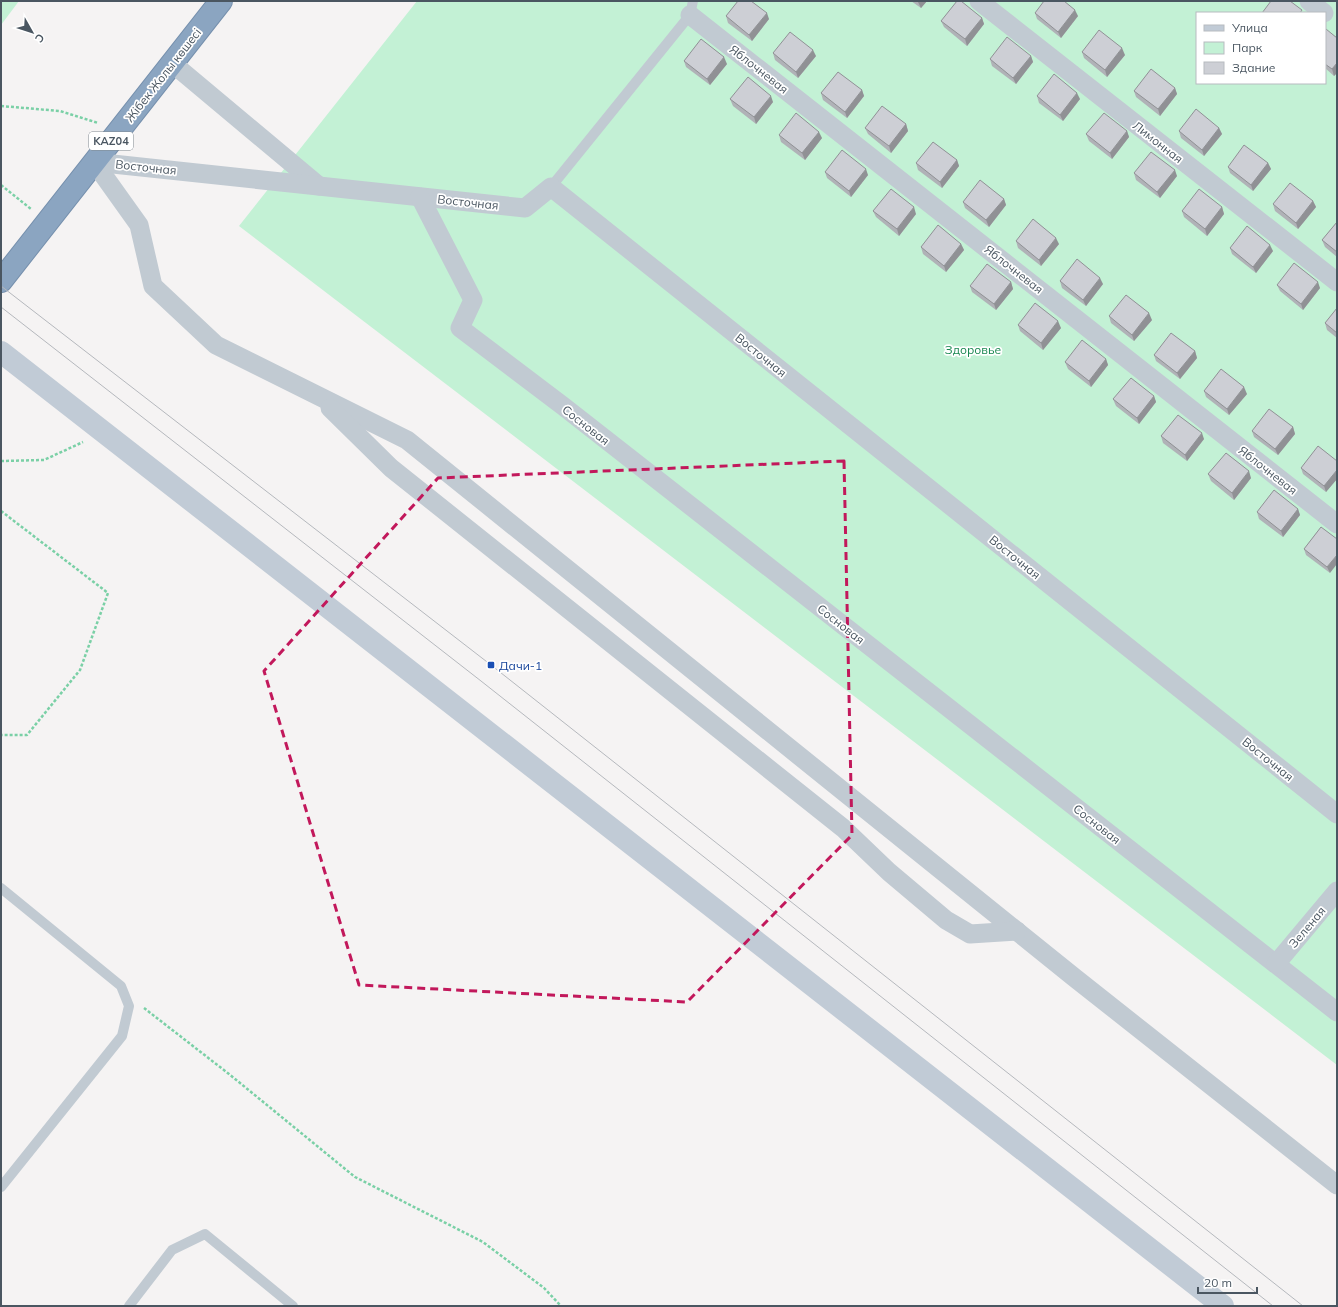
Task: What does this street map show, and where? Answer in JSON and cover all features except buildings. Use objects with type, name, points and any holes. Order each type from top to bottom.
[{"type":"highway","name":"Жібек Жолы көшесі","points":[[1,281],[221,1]]},
{"type":"street","name":"Лимонная","points":[[978,1],[1337,282]]},
{"type":"street","points":[[1309,1],[1323,12]]},
{"type":"street","name":"Яблочневая","points":[[692,8],[1337,524]]},
{"type":"street","points":[[1326,15],[1337,23]]},
{"type":"street","points":[[172,63],[319,186]]},
{"type":"street","points":[[94,162],[139,225],[153,286],[216,345],[407,440],[1017,931],[1337,1185]]},
{"type":"street","name":"Восточная","points":[[94,162],[525,208],[550,187],[1337,814]]},
{"type":"street","name":"Сосновая","points":[[420,197],[473,300],[460,328],[569,411],[1337,1012]]},
{"type":"street","points":[[1,352],[1223,1306]]},
{"type":"street","points":[[317,396],[391,468],[843,828],[889,872],[946,920],[970,934],[1017,931]]},
{"type":"street","name":"Зеленая","points":[[1276,964],[1337,891]]},
{"type":"lane","points":[[550,187],[692,8]]},
{"type":"lane","points":[[1,888],[121,986],[129,1006],[122,1036],[1,1187]]},
{"type":"lane","points":[[129,1306],[172,1250],[205,1234],[293,1306]]},
{"type":"path","points":[[1,106],[60,111],[102,124],[114,136]]},
{"type":"path","points":[[1,185],[47,222]]},
{"type":"path","points":[[1,461],[44,460],[104,432]]},
{"type":"path","points":[[1,511],[108,593],[80,670],[27,735],[1,735]]},
{"type":"path","points":[[129,1006],[146,1009],[229,1074],[355,1177],[484,1242],[544,1288],[562,1306]]},
{"type":"highlighted area","points":[[844,461],[852,835],[687,1002],[359,985],[264,671],[438,478]]},
{"type":"green space","points":[[1,1],[19,1],[1,25]]},
{"type":"green space","name":"Здоровье","points":[[417,1],[1337,1],[1337,1065],[239,226]]},
{"type":"tram line","points":[[1,286],[491,665],[1303,1306]]},
{"type":"tram line","points":[[1,307],[481,681],[1273,1306]]},
{"type":"place","name":"Дачи-1","points":[[491,665]]}]
